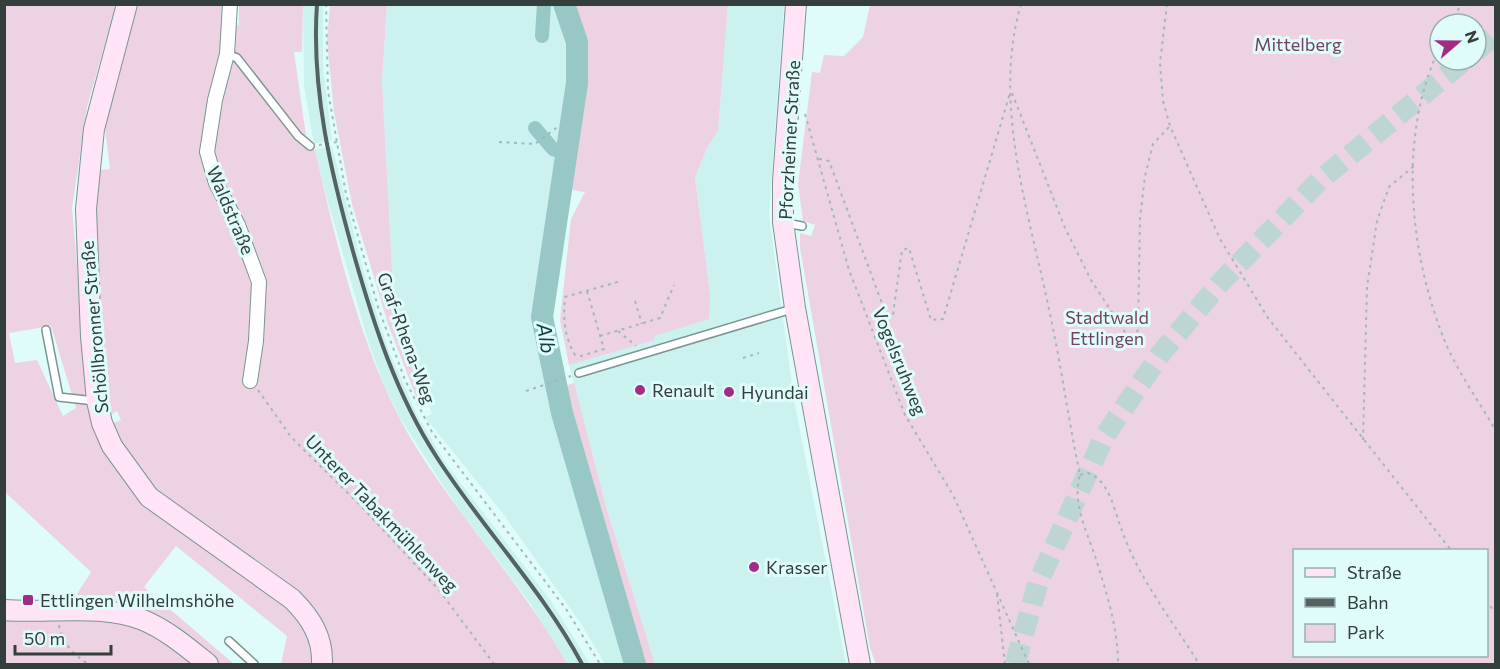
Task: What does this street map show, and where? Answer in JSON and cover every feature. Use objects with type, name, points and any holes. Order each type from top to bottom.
[{"type":"main road","name":"Schöllbronner Straße","points":[[126,4],[94,129],[86,209],[88,292],[97,401],[102,423],[112,446],[149,497],[292,599],[309,616],[323,647],[322,664]]},
{"type":"main road","name":"Pforzheimer Straße","points":[[796,4],[783,181],[792,224],[795,308],[860,664]]},
{"type":"main road","points":[[4,610],[108,613],[142,620],[178,640],[208,664]]},
{"type":"street","name":"Waldstraße","points":[[230,4],[227,54],[215,100],[207,152],[216,183],[238,225],[259,282],[256,341],[250,381]]},
{"type":"lane","points":[[227,54],[237,58],[298,136],[310,146]]},
{"type":"lane","points":[[579,373],[795,308]]},
{"type":"lane","points":[[46,330],[59,397],[97,401]]},
{"type":"lane","points":[[229,641],[254,664]]},
{"type":"path","name":"Graf-Rhena-Weg","points":[[326,4],[328,91],[346,194],[375,297],[405,380],[423,419],[566,609],[600,664]]},
{"type":"path","points":[[1021,4],[1014,30],[1011,91],[1017,156],[1058,353],[1063,393],[1080,476],[1076,489],[1084,524],[1115,627],[1118,664]]},
{"type":"path","points":[[1167,4],[1160,63],[1163,100],[1170,126],[1220,239],[1268,318],[1450,549]]},
{"type":"path","points":[[1429,72],[1415,132],[1414,208],[1419,262],[1446,345],[1496,431]]},
{"type":"path","points":[[1011,91],[1065,228],[1091,280],[1130,340],[1138,330],[1140,218],[1145,176],[1153,144],[1170,126]]},
{"type":"path","points":[[818,158],[829,161],[886,314],[893,314],[902,250],[909,248],[932,321],[943,319],[1011,91]]},
{"type":"path","name":"Vogelsruhweg","points":[[791,93],[800,96],[849,270],[905,415],[953,495],[1029,664]]},
{"type":"path","points":[[499,142],[535,144],[560,125]]},
{"type":"path","points":[[310,146],[338,141]]},
{"type":"path","points":[[1363,440],[1366,287],[1377,221],[1389,187],[1414,166]]},
{"type":"path","points":[[587,291],[604,349],[581,356],[575,355],[567,341],[563,321],[565,297],[621,281]]},
{"type":"path","points":[[600,336],[660,318],[664,314],[674,285]]},
{"type":"path","points":[[635,301],[642,324]]},
{"type":"path","points":[[618,331],[635,343],[640,356]]},
{"type":"path","points":[[743,358],[759,353]]},
{"type":"path","points":[[526,391],[560,379]]},
{"type":"path","name":"Unterer Tabakmühlenweg","points":[[250,381],[291,437],[361,506],[439,590],[494,664]]},
{"type":"path","points":[[1080,476],[1088,472],[1104,485],[1125,542],[1144,580],[1199,664]]},
{"type":"path","points":[[997,591],[1005,664]]},
{"type":"path","points":[[58,611],[63,639],[72,652],[88,664]]},
{"type":"shaded area","points":[[303,5],[323,5],[323,66],[332,140],[314,144],[304,86]]},
{"type":"shaded area","points":[[387,5],[560,5],[572,39],[566,121],[533,317],[547,392],[624,664],[605,664],[582,625],[504,515],[425,417],[432,414],[394,307],[382,81]]},
{"type":"shaded area","points":[[728,5],[784,5],[769,215],[794,400],[846,664],[655,664],[607,510],[569,365],[654,340],[653,336],[710,294],[695,177],[708,146],[718,131]]},
{"type":"shaded area","points":[[332,146],[364,273],[388,349],[418,417],[447,465],[551,601],[590,664],[567,664],[530,603],[455,504],[400,418],[384,385],[368,341],[324,188],[315,150]]},
{"type":"green space","points":[[4,5],[116,5],[87,107],[72,208],[88,394],[93,428],[104,450],[111,424],[121,420],[117,411],[109,416],[105,396],[96,294],[99,294],[96,196],[99,170],[110,169],[104,120],[137,5],[223,5],[225,16],[239,26],[239,5],[303,5],[302,52],[294,52],[308,150],[315,150],[333,228],[368,346],[401,421],[421,455],[457,508],[515,584],[567,664],[281,664],[287,636],[176,546],[144,587],[234,664],[5,664],[5,620],[80,620],[77,594],[91,572],[5,492]],"holes":[[[51,326],[76,408],[63,416],[37,360],[15,363],[9,333]]]},
{"type":"green space","points":[[330,5],[387,5],[382,81],[394,307],[425,396],[417,399],[388,324],[352,204],[334,112],[327,40]]},
{"type":"green space","points":[[570,5],[728,5],[718,131],[708,146],[695,177],[710,294],[709,319],[654,336],[655,340],[569,365],[560,320],[571,219],[585,192],[572,190],[569,164],[580,94],[583,40]]},
{"type":"green space","name":"Stadtwald Ettlingen","points":[[870,5],[1495,5],[1495,664],[876,664],[870,648],[800,248],[800,233],[811,236],[815,225],[803,221],[798,184],[812,72],[820,73],[824,55],[844,56],[863,37]]},
{"type":"green space","points":[[574,383],[607,510],[655,664],[624,664],[547,392]]},
{"type":"waterway","points":[[542,36],[544,4]]},
{"type":"waterway","name":"Alb","points":[[564,4],[577,42],[577,83],[542,317],[562,413],[635,664]]},
{"type":"waterway","points":[[535,128],[553,149],[565,153]]},
{"type":"tunnel","points":[[1488,41],[1496,34]]},
{"type":"tunnel","points":[[1015,664],[1038,583],[1104,437],[1162,352],[1221,282],[1319,181],[1451,72]]},
{"type":"railway","points":[[317,4],[317,68],[331,162],[354,255],[398,384],[436,456],[549,610],[582,664]]},
{"type":"place","name":"Renault","points":[[640,390]]},
{"type":"place","name":"Hyundai","points":[[729,392]]},
{"type":"place","name":"Krasser","points":[[754,567]]},
{"type":"place","name":"Ettlingen Wilhelmshöhe","points":[[28,600]]},
{"type":"park label","name":"Mittelberg","points":[[1298,44]]}]
